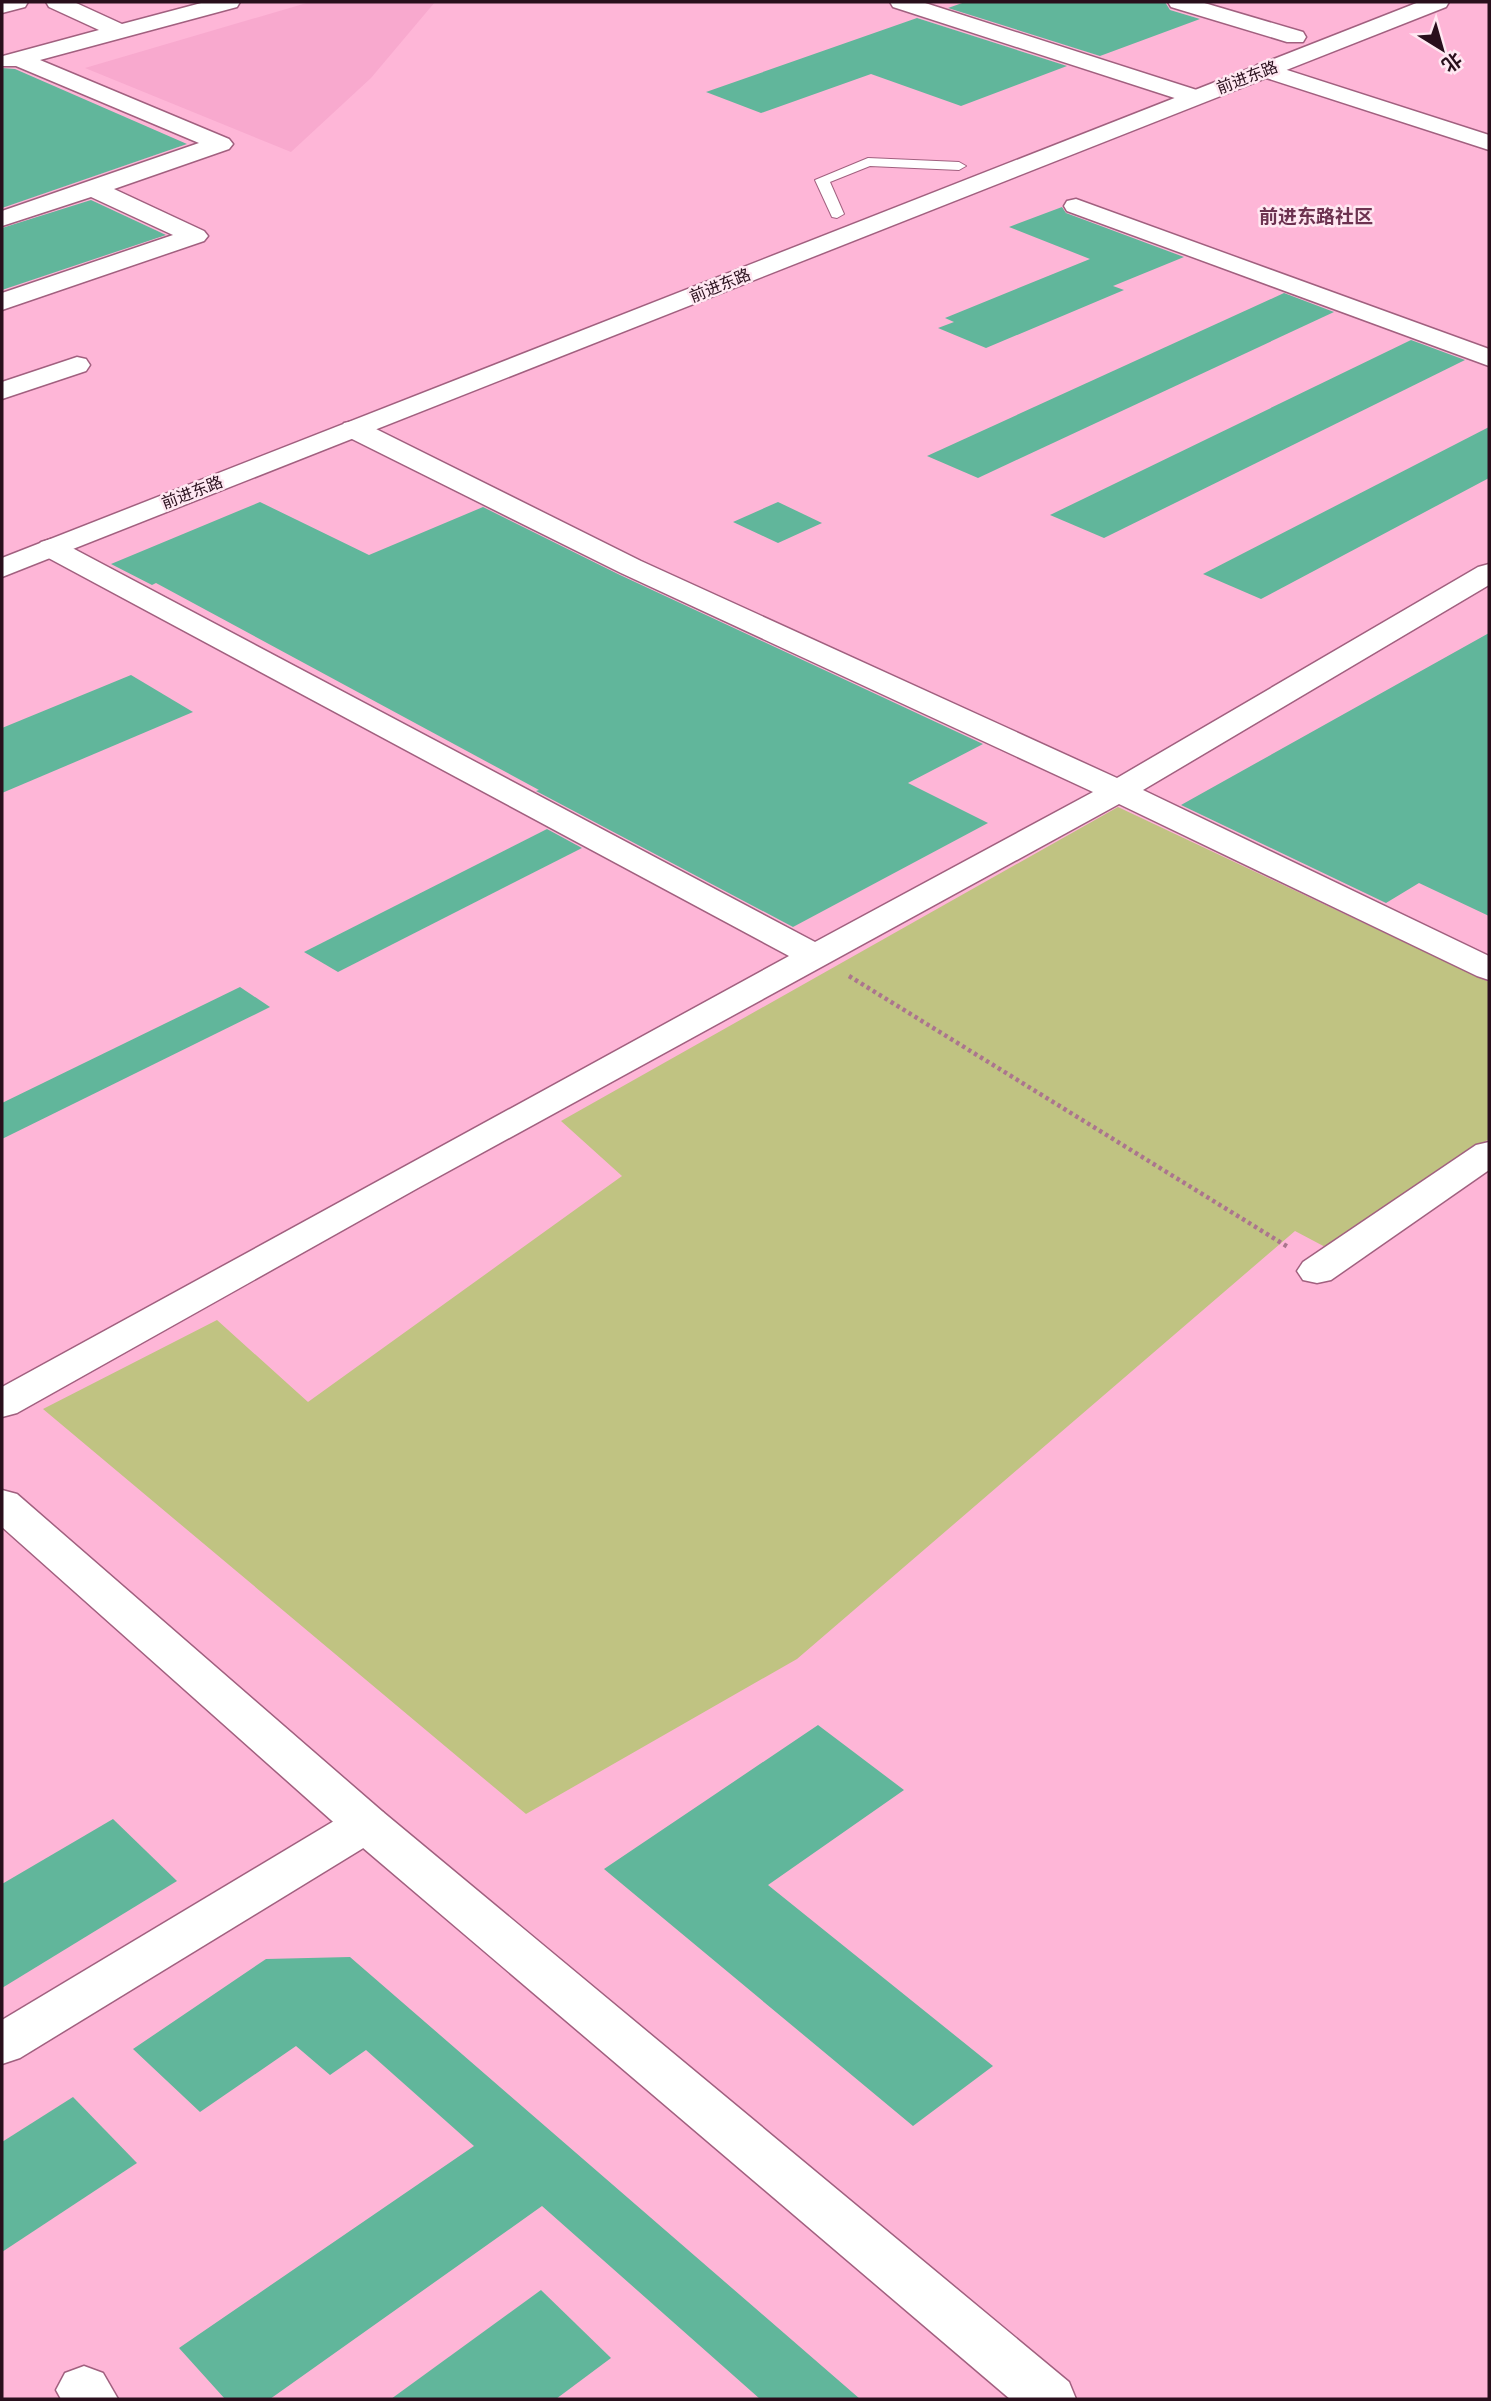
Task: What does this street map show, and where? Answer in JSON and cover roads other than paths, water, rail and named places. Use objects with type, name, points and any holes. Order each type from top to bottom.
[{"type":"street","points":[[2,6],[17,2]]},
{"type":"street","points":[[57,2],[120,31]]},
{"type":"street","points":[[10,61],[229,2]]},
{"type":"street","points":[[901,2],[1195,97]]},
{"type":"street","points":[[1179,2],[1295,37]]},
{"type":"street","name":"前进东路","points":[[667,280],[1388,2]]},
{"type":"street","name":"前进东路","points":[[2,568],[1438,2]]},
{"type":"street","points":[[2,219],[221,144],[10,61]]},
{"type":"street","points":[[1265,70],[1489,143]]},
{"type":"street","points":[[2,302],[195,236],[92,188]]},
{"type":"street","points":[[1076,206],[1489,358]]},
{"type":"street","points":[[2,391],[76,365]]},
{"type":"street","points":[[354,429],[631,567],[1118,791],[1489,969]]},
{"type":"street","points":[[51,548],[815,956]]},
{"type":"street","points":[[2,1404],[1118,791],[1481,584]]},
{"type":"street","points":[[1317,1271],[1489,1153]]},
{"type":"street","points":[[2,1504],[366,1824],[1049,2399]]},
{"type":"street","points":[[2,2044],[366,1824]]},
{"type":"lane","points":[[837,214],[822,180],[833,175],[868,162],[959,166]]},
{"type":"district","name":"前进东路社区","points":[[1316,216]]}]
